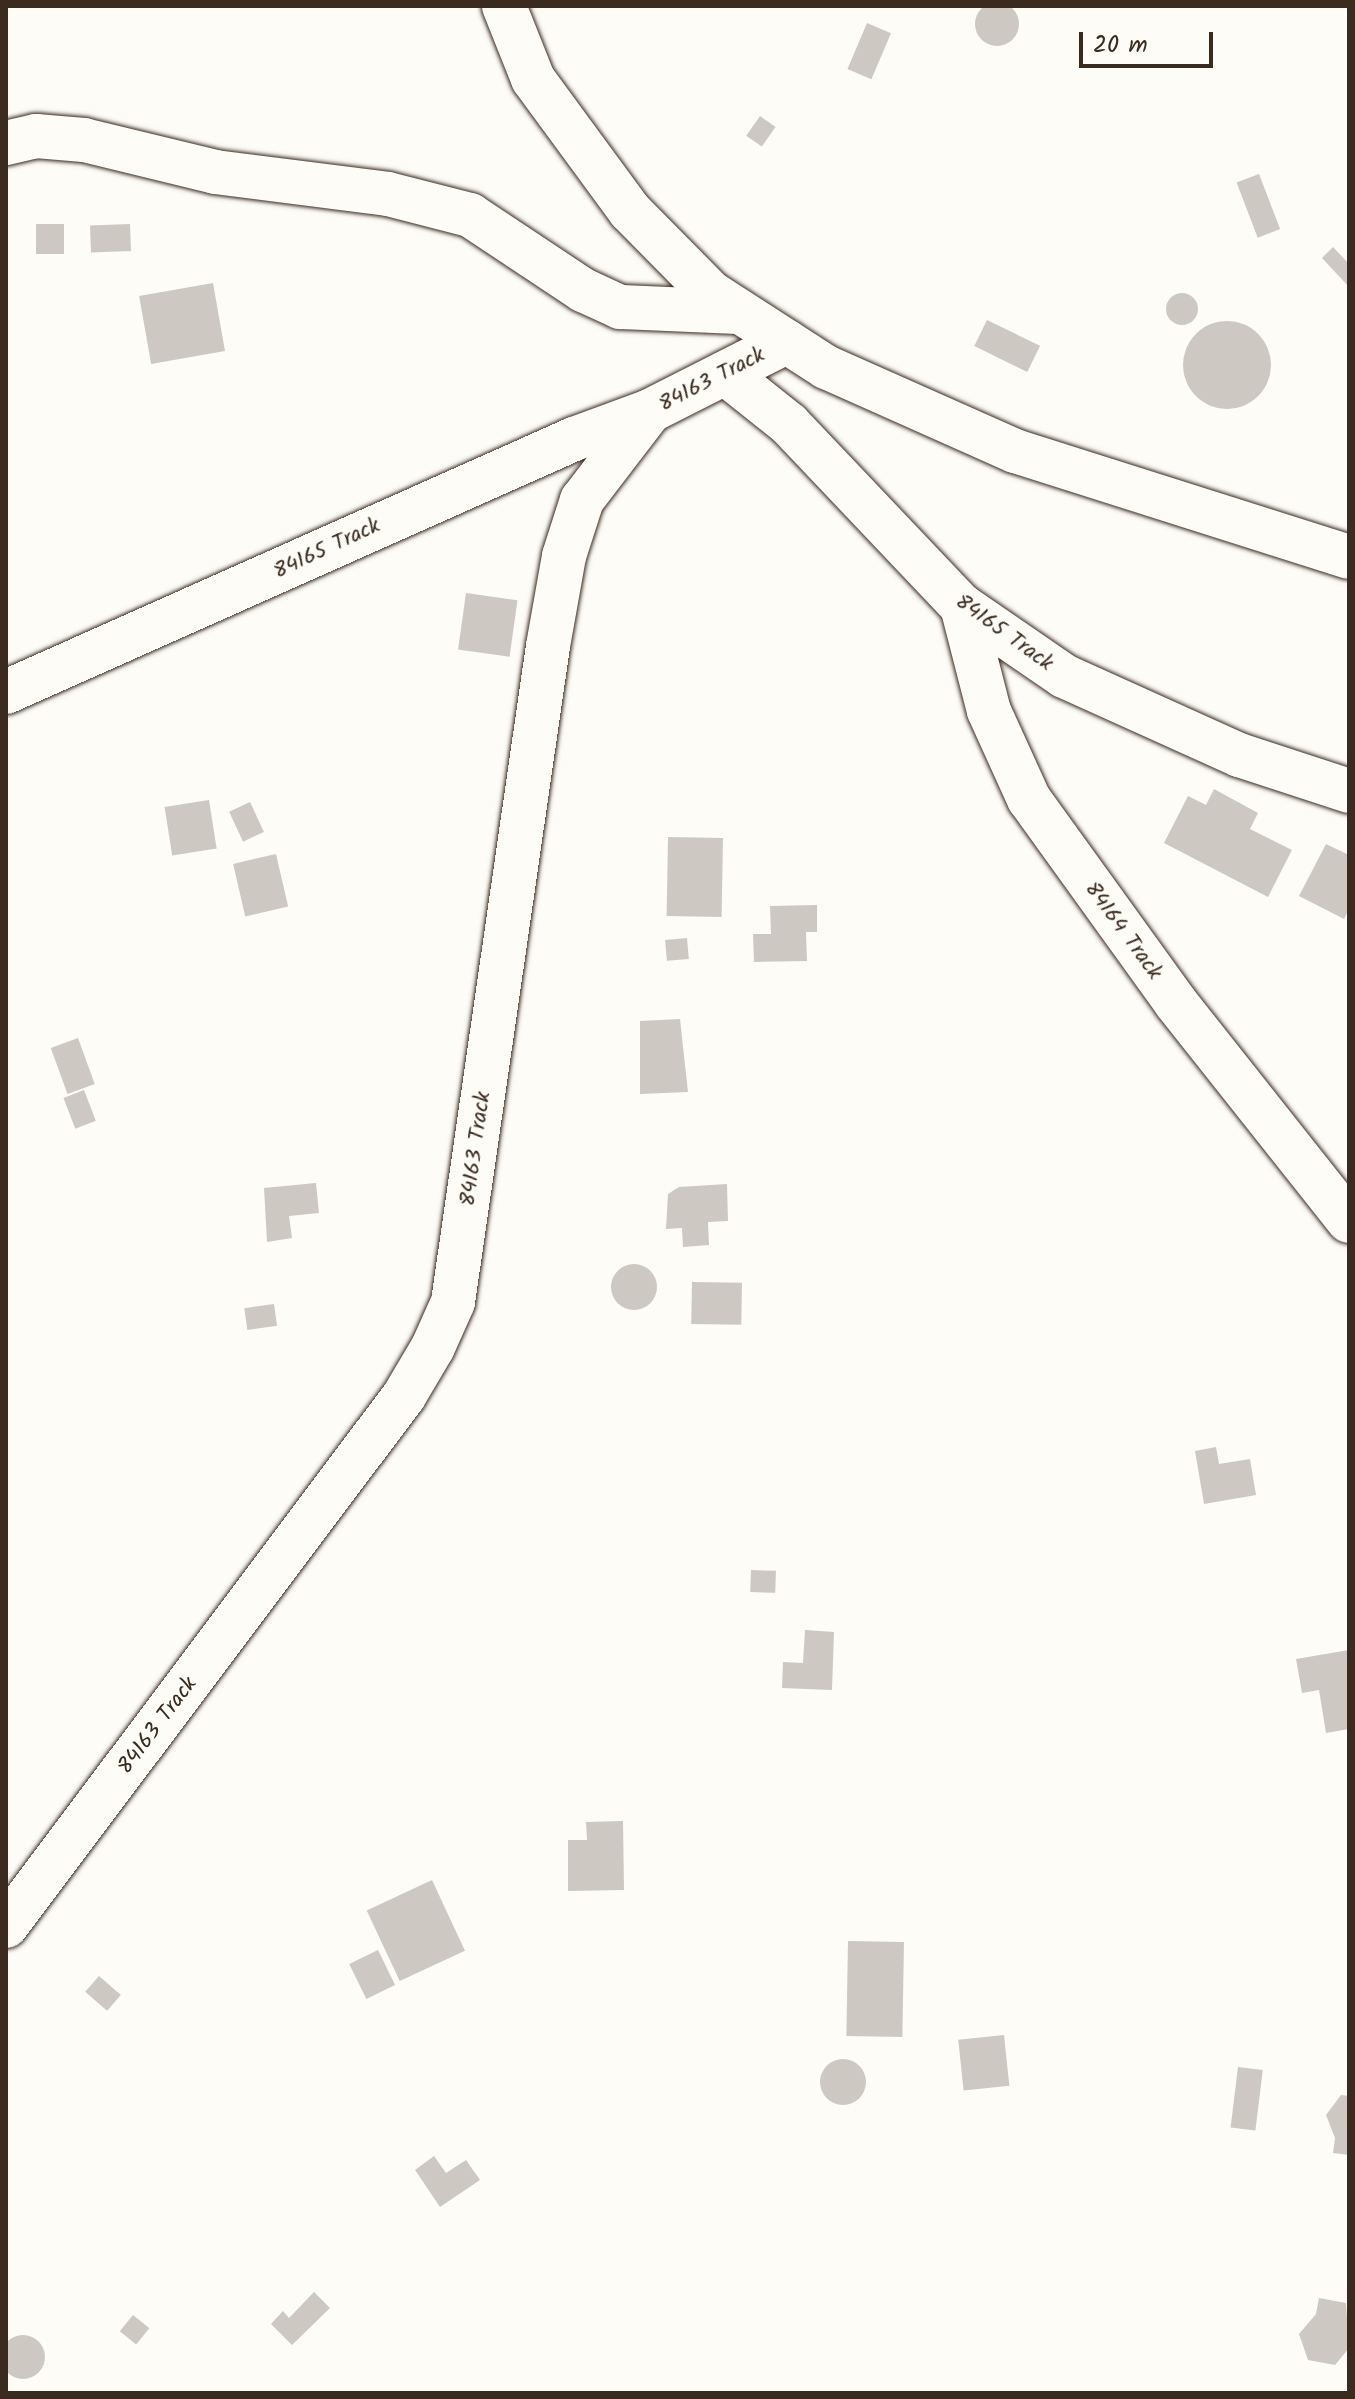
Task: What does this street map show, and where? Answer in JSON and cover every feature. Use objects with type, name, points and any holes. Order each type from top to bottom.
[{"type":"street","points":[[504,6],[533,79],[630,211],[711,293],[739,312],[826,367],[1015,451],[1349,557]]},
{"type":"street","points":[[6,143],[36,136],[84,140],[215,172],[388,194],[470,215],[583,290],[620,307],[739,312]]},
{"type":"street","name":"84163 Track","points":[[6,1926],[404,1396],[453,1302],[564,556],[582,500],[650,411],[786,342]]},
{"type":"street","name":"84165 Track","points":[[725,373],[789,424],[962,606],[1064,676],[1239,755],[1349,791]]},
{"type":"street","name":"84165 Track","points":[[6,692],[560,445],[650,411]]},
{"type":"street","name":"84164 Track","points":[[962,606],[989,711],[1029,799],[1176,1003],[1349,1221]]},
{"type":"building","points":[[997,2],[1012,9],[1019,24],[1012,39],[997,46],[982,39],[975,24],[982,9]]},
{"type":"building","points":[[867,23],[891,33],[871,79],[847,69]]},
{"type":"building","points":[[760,116],[776,127],[762,147],[746,136]]},
{"type":"building","points":[[1259,174],[1280,229],[1258,238],[1237,183]]},
{"type":"building","points":[[36,224],[64,224],[64,254],[36,254]]},
{"type":"building","points":[[130,224],[131,251],[91,252],[90,225]]},
{"type":"building","points":[[1333,247],[1349,264],[1349,287],[1322,258]]},
{"type":"building","points":[[213,283],[225,351],[151,364],[139,296]]},
{"type":"building","points":[[1182,293],[1193,298],[1198,309],[1193,320],[1182,325],[1171,320],[1166,309],[1171,298]]},
{"type":"building","points":[[987,320],[1040,346],[1027,372],[974,346]]},
{"type":"building","points":[[1227,321],[1244,324],[1258,334],[1268,348],[1271,365],[1268,382],[1258,396],[1244,406],[1227,409],[1210,406],[1196,396],[1186,382],[1183,365],[1186,348],[1196,334],[1210,324]]},
{"type":"building","points":[[466,593],[517,600],[510,657],[458,649]]},
{"type":"building","points":[[1214,789],[1258,813],[1250,829],[1292,850],[1268,897],[1164,843],[1188,796],[1206,805]]},
{"type":"building","points":[[209,800],[217,848],[172,855],[165,807]]},
{"type":"building","points":[[250,802],[264,832],[243,842],[229,812]]},
{"type":"building","points":[[668,837],[723,838],[722,917],[667,916]]},
{"type":"building","points":[[1326,844],[1349,855],[1349,909],[1344,919],[1299,896]]},
{"type":"building","points":[[276,854],[288,907],[245,917],[233,864]]},
{"type":"building","points":[[817,905],[817,932],[806,932],[807,961],[754,962],[753,934],[771,934],[770,906]]},
{"type":"building","points":[[687,938],[689,959],[667,961],[665,940]]},
{"type":"building","points":[[680,1019],[688,1092],[640,1094],[640,1021]]},
{"type":"building","points":[[78,1038],[95,1084],[68,1094],[51,1048]]},
{"type":"building","points":[[84,1090],[96,1121],[75,1129],[63,1098]]},
{"type":"building","points":[[316,1183],[319,1213],[289,1216],[292,1238],[267,1242],[264,1188]]},
{"type":"building","points":[[727,1184],[728,1221],[708,1222],[709,1245],[683,1247],[682,1228],[666,1229],[668,1194],[679,1187]]},
{"type":"building","points":[[634,1264],[650,1271],[657,1287],[650,1303],[634,1310],[618,1303],[611,1287],[618,1271]]},
{"type":"building","points":[[692,1282],[742,1283],[741,1325],[691,1324]]},
{"type":"building","points":[[274,1304],[277,1326],[247,1330],[244,1308]]},
{"type":"building","points":[[1216,1447],[1219,1464],[1250,1459],[1256,1495],[1204,1504],[1195,1451]]},
{"type":"building","points":[[751,1570],[776,1571],[775,1593],[750,1592]]},
{"type":"building","points":[[805,1630],[834,1632],[832,1690],[782,1688],[783,1662],[803,1663]]},
{"type":"building","points":[[1349,1650],[1349,1729],[1326,1733],[1319,1690],[1302,1693],[1296,1659]]},
{"type":"building","points":[[623,1821],[624,1890],[568,1891],[568,1840],[587,1840],[586,1822]]},
{"type":"building","points":[[432,1880],[465,1951],[400,1981],[367,1910]]},
{"type":"building","points":[[848,1941],[904,1942],[902,2037],[846,2036]]},
{"type":"building","points":[[378,1950],[395,1985],[366,1999],[349,1964]]},
{"type":"building","points":[[99,1976],[121,1995],[107,2011],[85,1992]]},
{"type":"building","points":[[1004,2035],[1009,2086],[964,2091],[958,2040]]},
{"type":"building","points":[[843,2059],[860,2065],[866,2082],[860,2099],[843,2105],[826,2099],[820,2082],[826,2065]]},
{"type":"building","points":[[1238,2067],[1263,2070],[1255,2131],[1231,2128]]},
{"type":"building","points":[[1341,2095],[1349,2096],[1349,2155],[1333,2153],[1335,2138],[1326,2115]]},
{"type":"building","points":[[434,2156],[446,2173],[466,2160],[480,2180],[440,2207],[415,2170]]},
{"type":"building","points":[[314,2292],[330,2308],[292,2345],[271,2324],[283,2311],[289,2318]]},
{"type":"building","points":[[1319,2298],[1346,2303],[1349,2348],[1335,2365],[1308,2360],[1299,2334],[1316,2314]]},
{"type":"building","points":[[133,2315],[149,2328],[136,2345],[120,2331]]},
{"type":"building","points":[[23,2335],[38,2342],[45,2357],[38,2372],[23,2379],[8,2372],[1,2357],[8,2342]]}]
